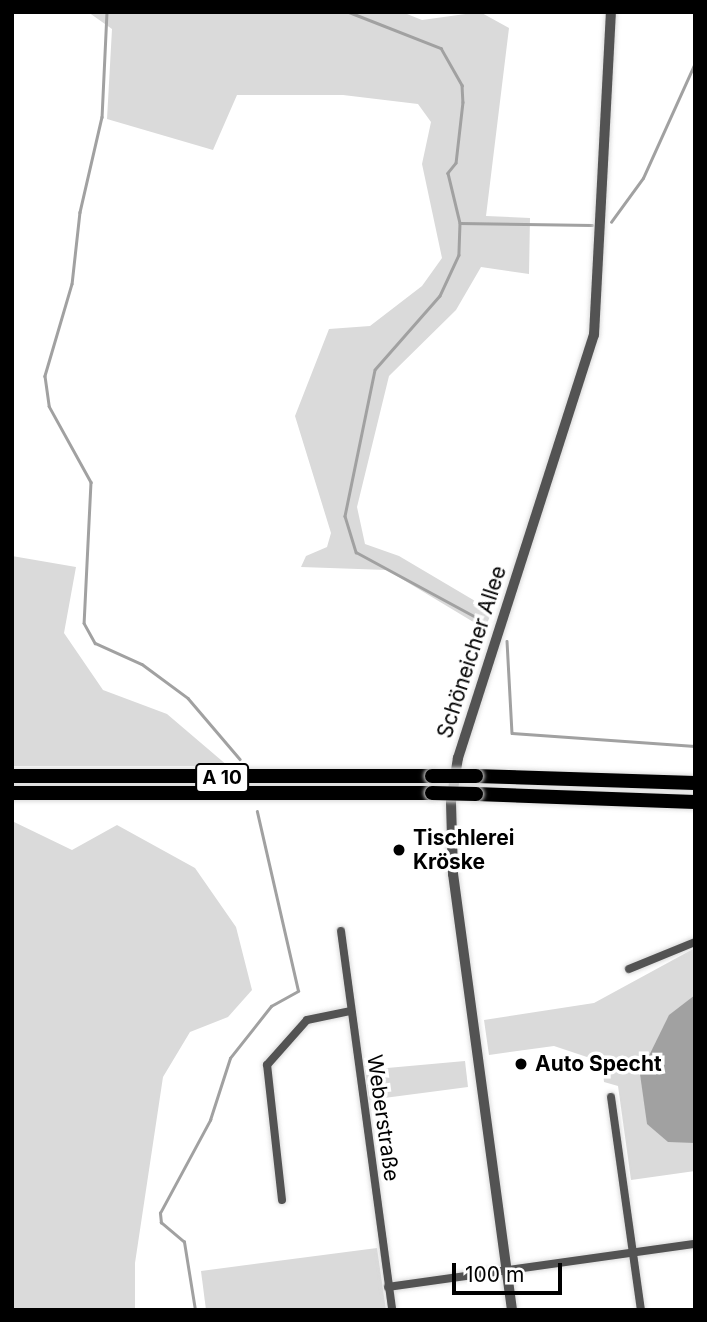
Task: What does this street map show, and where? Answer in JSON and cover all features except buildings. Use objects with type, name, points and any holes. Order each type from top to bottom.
[{"type":"highway","name":"A 10","points":[[12,776],[476,776],[695,783]]},
{"type":"highway","name":"A 10","points":[[12,793],[432,793],[695,802]]},
{"type":"street","name":"Schöneicher Allee","points":[[512,1310],[453,874],[451,802],[458,758],[596,327],[611,12]]},
{"type":"street","name":"Weberstraße","points":[[341,931],[392,1310]]},
{"type":"street","points":[[629,970],[695,942]]},
{"type":"street","points":[[282,1200],[267,1065],[307,1020],[351,1011]]},
{"type":"street","points":[[611,1097],[641,1310]]},
{"type":"street","points":[[388,1287],[695,1244]]},
{"type":"shaded area","points":[[88,12],[402,12],[422,20],[480,12],[509,28],[486,216],[530,218],[529,274],[481,267],[456,310],[389,376],[357,507],[365,544],[399,556],[492,611],[485,629],[387,570],[301,567],[306,556],[327,547],[331,533],[295,416],[329,329],[370,326],[422,286],[442,258],[422,164],[431,122],[418,104],[343,95],[237,95],[213,150],[107,119],[112,29]]},
{"type":"shaded area","points":[[12,556],[76,567],[64,633],[103,690],[167,714],[228,766],[12,766]]},
{"type":"shaded area","points":[[12,821],[72,850],[117,825],[195,868],[236,927],[252,990],[228,1017],[190,1032],[163,1077],[135,1263],[135,1310],[12,1310]]},
{"type":"shaded area","points":[[695,948],[695,1171],[631,1180],[618,1086],[604,1082],[602,1062],[554,1046],[489,1055],[484,1020],[594,1003]]},
{"type":"shaded area","points":[[695,995],[695,1143],[668,1142],[647,1124],[640,1074],[669,1015]]},
{"type":"shaded area","points":[[465,1061],[468,1087],[369,1100],[365,1070]]},
{"type":"shaded area","points":[[377,1248],[386,1310],[206,1310],[201,1271]]},
{"type":"waterway","points":[[107,12],[102,117],[80,212],[72,284],[45,376],[49,406],[91,482],[84,623],[95,643],[142,664],[188,698],[240,759]]},
{"type":"waterway","points":[[349,12],[441,48],[462,85],[463,102],[456,163],[448,173],[460,223],[459,255],[440,296],[375,370],[345,516],[356,552],[487,623]]},
{"type":"waterway","points":[[611,222],[643,178],[695,63]]},
{"type":"waterway","points":[[460,223],[592,225]]},
{"type":"waterway","points":[[507,641],[512,733],[695,746]]},
{"type":"waterway","points":[[195,1310],[184,1242],[161,1223],[160,1213],[210,1120],[230,1058],[271,1006],[298,991],[257,812]]},
{"type":"place","name":"Tischlerei Kröske","points":[[399,850]]},
{"type":"place","name":"Auto Specht","points":[[521,1064]]}]
